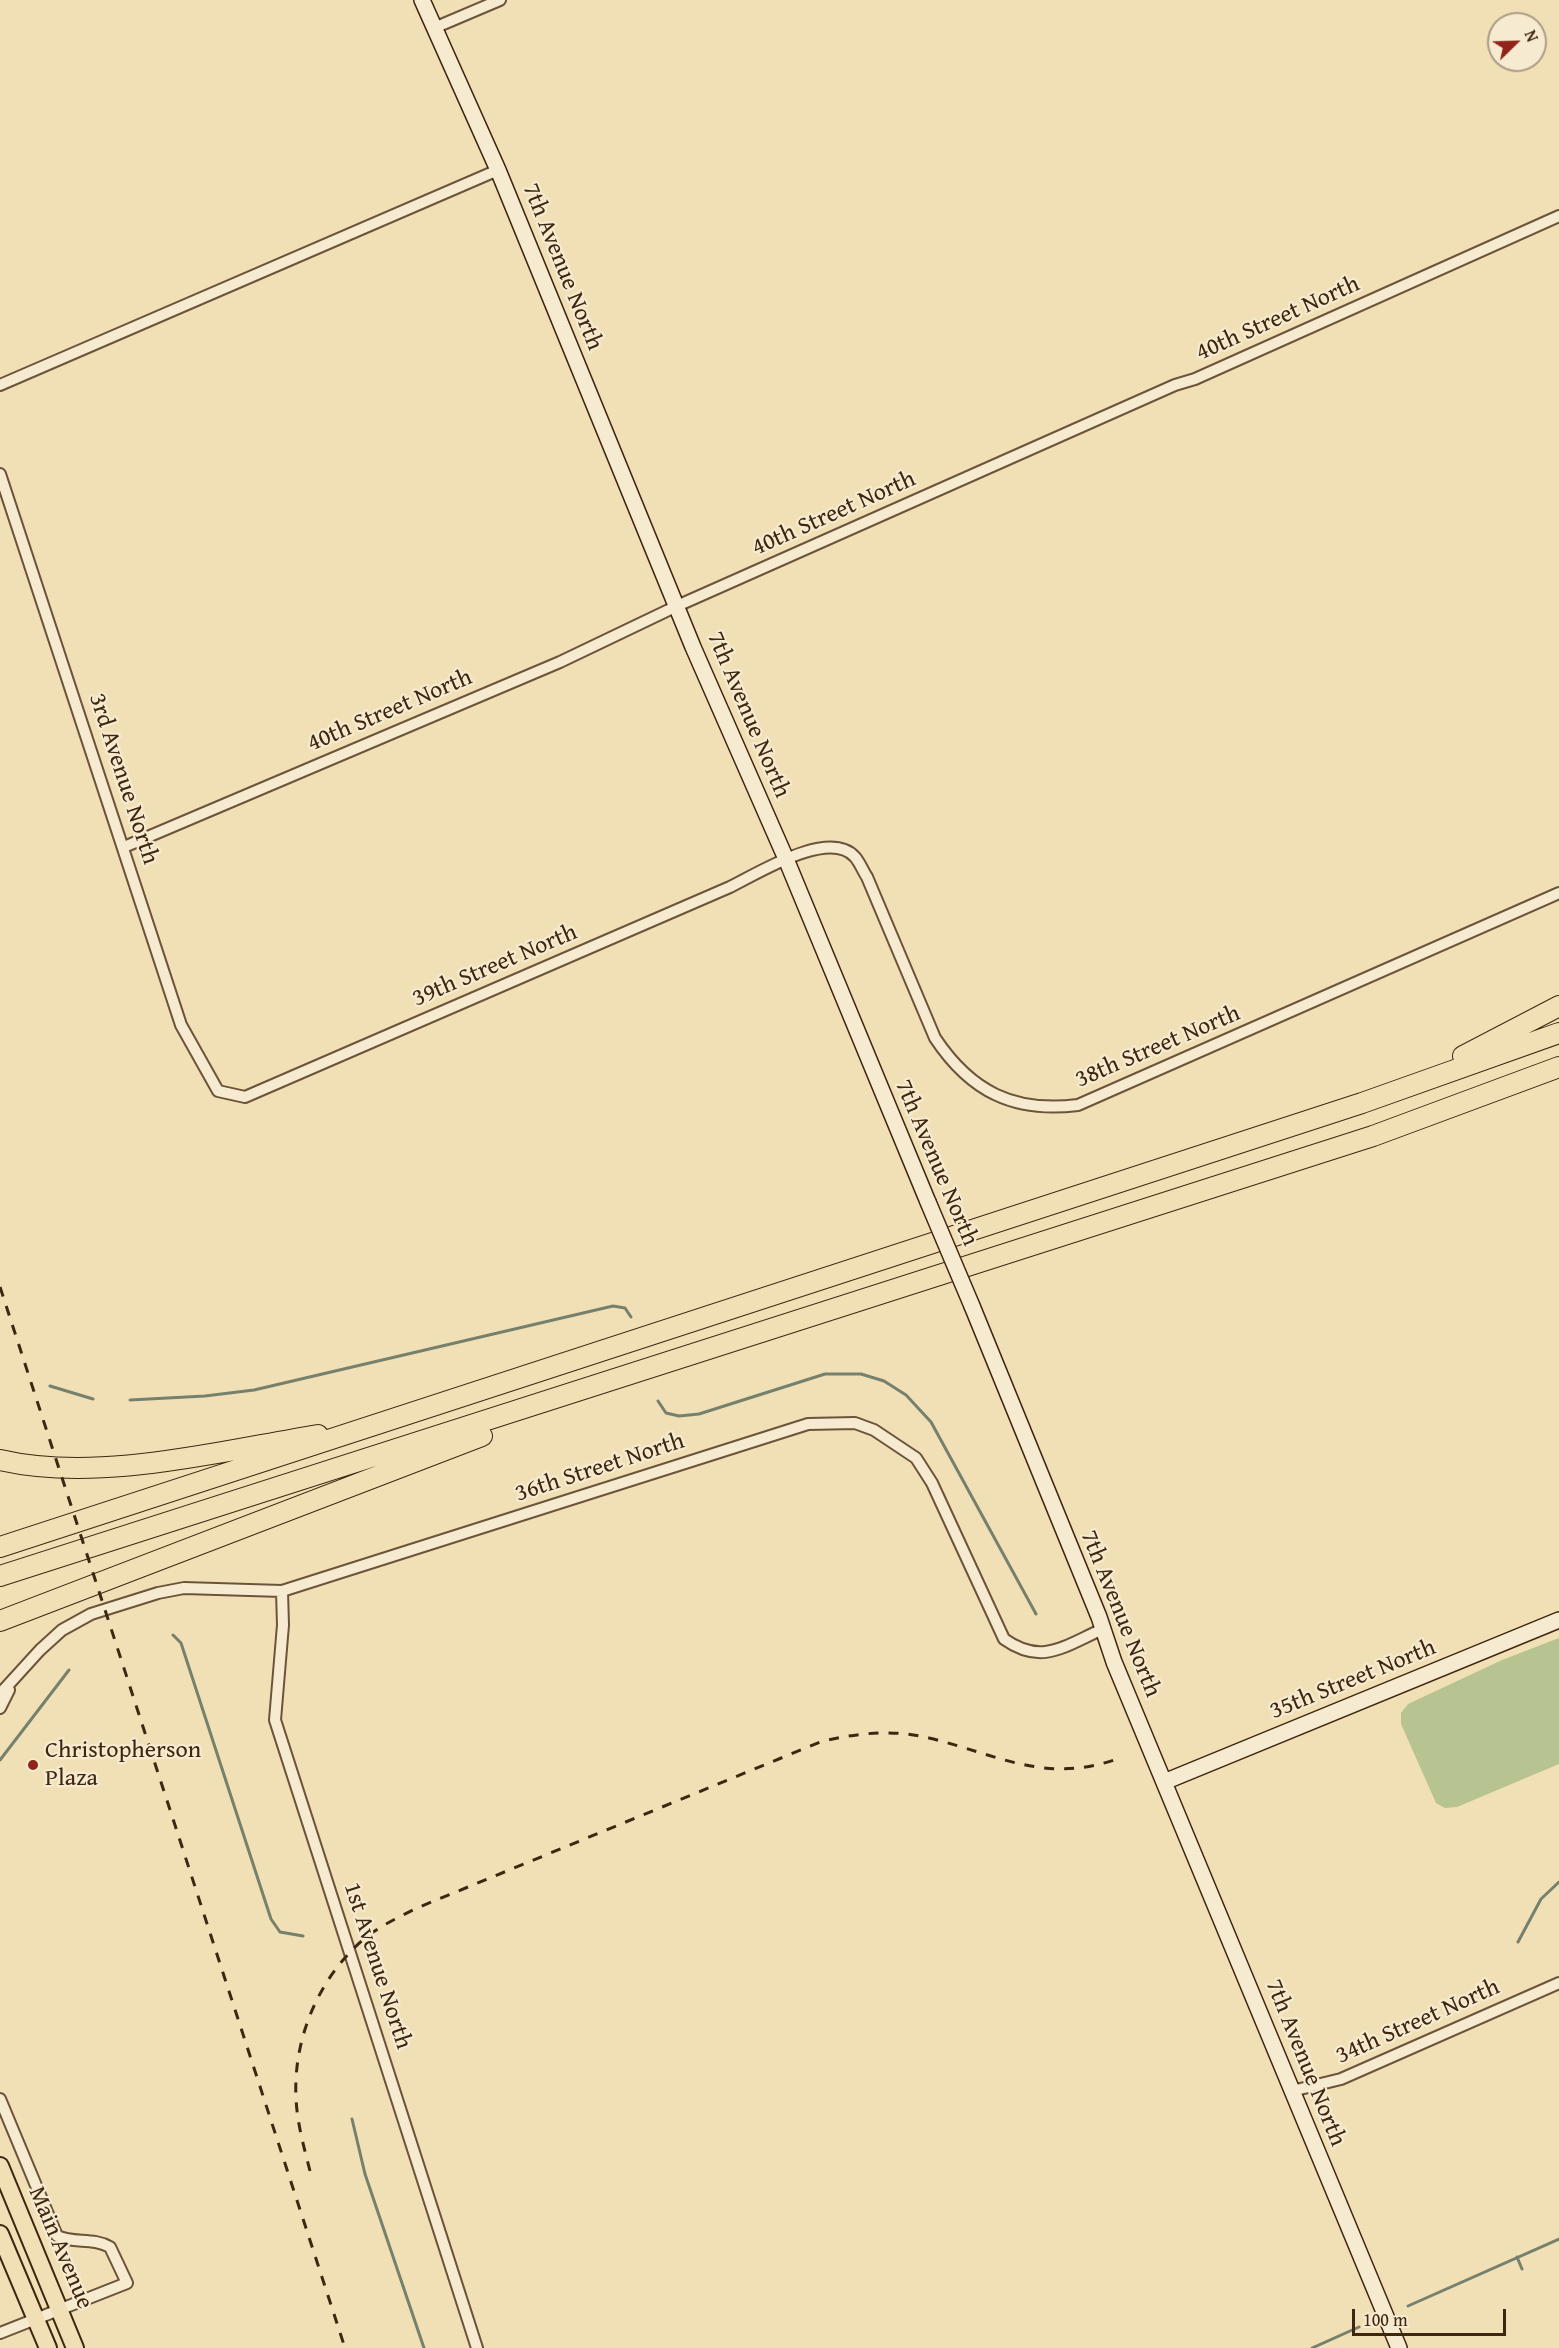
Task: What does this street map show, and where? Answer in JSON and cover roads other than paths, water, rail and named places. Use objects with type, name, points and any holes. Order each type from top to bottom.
[{"type":"highway","points":[[1362,1103],[1511,1033],[1559,1006]]},
{"type":"highway","points":[[0,1547],[1362,1103],[1559,1033]]},
{"type":"highway","points":[[1527,1081],[1559,1067]]},
{"type":"highway","points":[[0,1576],[1373,1136],[1527,1081],[1559,1072]]},
{"type":"highway","points":[[0,1620],[451,1448],[584,1400],[685,1356]]},
{"type":"highway","points":[[0,1460],[22,1465],[126,1467],[386,1423]]},
{"type":"main road","name":"Main Avenue","points":[[0,2166],[75,2348]]},
{"type":"main road","name":"Main Avenue","points":[[0,2234],[48,2348]]},
{"type":"street","name":"7th Avenue North","points":[[422,0],[498,171],[676,606],[786,859],[972,1306],[1164,1782],[1399,2348]]},
{"type":"street","points":[[434,28],[500,0]]},
{"type":"street","points":[[0,385],[498,171]]},
{"type":"street","name":"40th Street North","points":[[124,847],[560,662],[676,606],[1175,385],[1195,379],[1559,216]]},
{"type":"street","name":"3rd Avenue North","points":[[0,474],[181,1025],[218,1091]]},
{"type":"street","name":"38th Street North","points":[[786,859],[819,847],[840,849],[854,856],[867,878],[935,1038],[947,1056],[969,1077],[993,1093],[1020,1105],[1056,1108],[1078,1105],[1559,893]]},
{"type":"street","name":"39th Street North","points":[[218,1091],[245,1097],[730,887],[786,859]]},
{"type":"street","name":"36th Street North","points":[[0,1694],[40,1650],[62,1630],[91,1614],[158,1593],[184,1588],[282,1591],[808,1424],[833,1422],[855,1423],[874,1431],[916,1458],[932,1483],[1004,1639],[1019,1650],[1037,1655],[1065,1646],[1103,1629]]},
{"type":"street","name":"1st Avenue North","points":[[282,1591],[283,1620],[275,1720],[477,2348]]},
{"type":"street","name":"35th Street North","points":[[1164,1782],[1559,1620]]},
{"type":"street","name":"36th Street North","points":[[0,1708],[13,1680]]},
{"type":"street","name":"34th Street North","points":[[1292,2091],[1341,2079],[1559,1983]]},
{"type":"street","points":[[0,2099],[57,2236],[68,2241],[89,2240],[110,2247],[127,2283],[0,2334]]},
{"type":"waterway","points":[[130,1400],[205,1396],[254,1390],[613,1306],[625,1308],[631,1317]]},
{"type":"waterway","points":[[658,1401],[666,1413],[679,1416],[699,1414],[825,1374],[861,1374],[884,1381],[906,1395],[931,1422],[1036,1614]]},
{"type":"waterway","points":[[50,1386],[93,1399]]},
{"type":"waterway","points":[[173,1635],[181,1643],[271,1919],[280,1932],[303,1936]]},
{"type":"waterway","points":[[0,1760],[69,1670]]},
{"type":"waterway","points":[[1518,1942],[1541,1899],[1559,1882]]},
{"type":"waterway","points":[[352,2119],[365,2174],[424,2348]]},
{"type":"waterway","points":[[1408,2306],[1559,2239]]},
{"type":"waterway","points":[[1517,2257],[1522,2269]]},
{"type":"waterway","points":[[1312,2348],[1359,2327]]},
{"type":"railway","points":[[0,1287],[345,2348]]},
{"type":"railway","points":[[310,2171],[299,2126],[296,2098],[296,2075],[304,2031],[312,2010],[334,1971],[365,1938],[403,1915],[820,1742],[874,1733],[915,1735],[1023,1765],[1045,1768],[1068,1769],[1093,1766],[1120,1758]]},
{"type":"place","name":"Christopherson Plaza","points":[[33,1765]]}]
